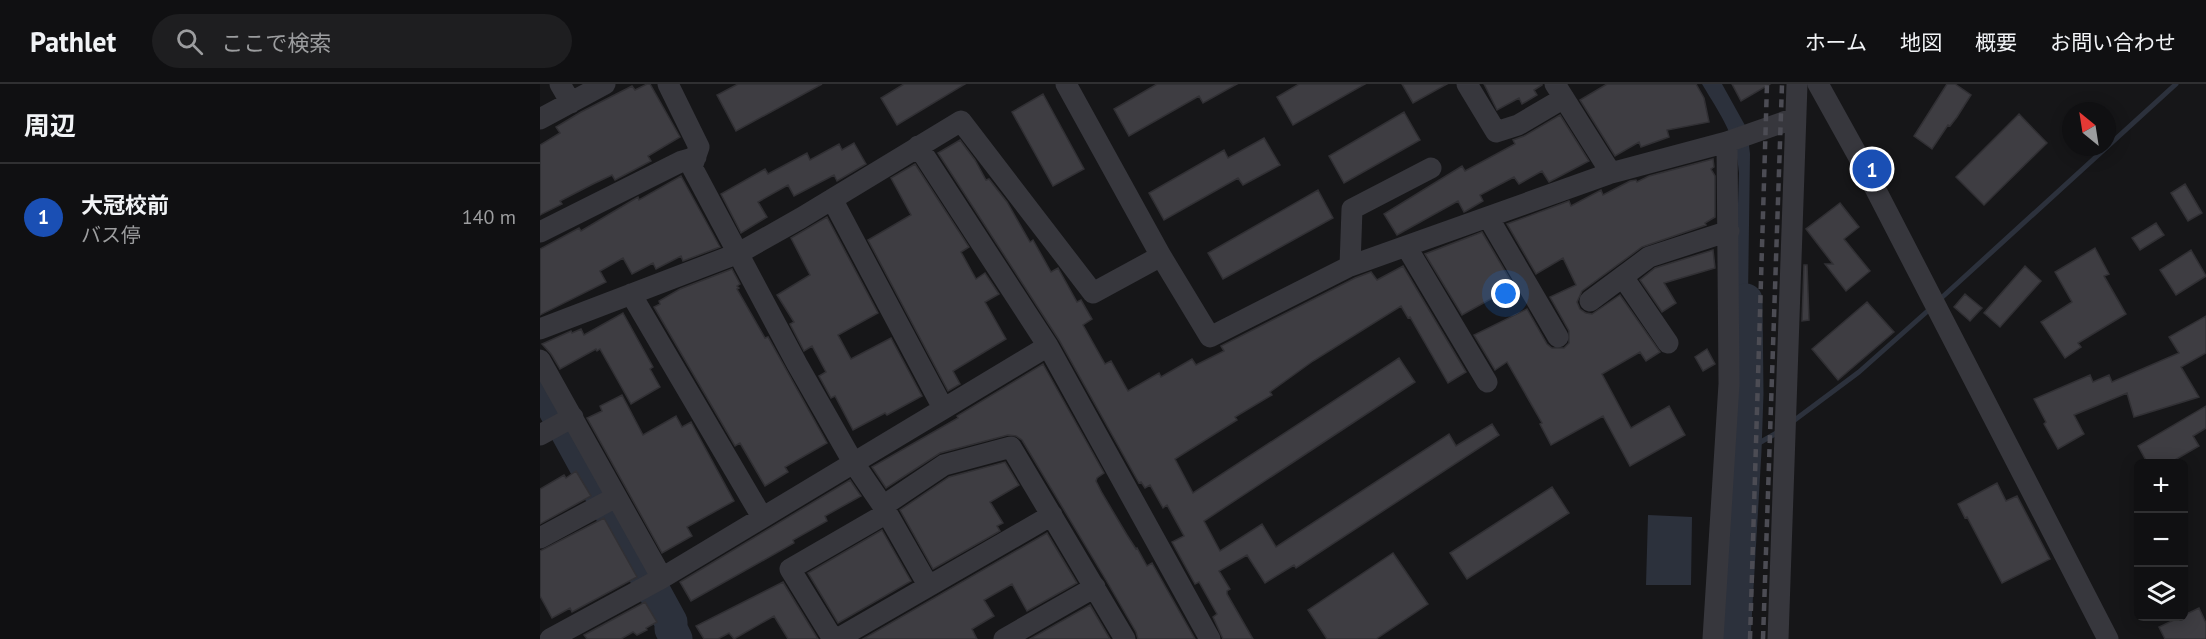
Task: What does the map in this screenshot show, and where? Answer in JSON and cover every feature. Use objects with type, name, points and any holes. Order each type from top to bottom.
[{"type":"street","points":[[560,84],[571,103]]},
{"type":"street","points":[[540,119],[605,84]]},
{"type":"street","points":[[668,84],[699,147],[692,167],[852,462],[885,510],[928,585]]},
{"type":"street","points":[[1066,84],[1161,255],[1210,336],[1350,266],[1611,172],[1727,142],[1795,118]]},
{"type":"street","points":[[1467,84],[1496,132],[1518,125],[1560,91],[1611,172]]},
{"type":"street","points":[[1778,639],[1797,84]]},
{"type":"street","points":[[1818,84],[1863,165],[2108,639]]},
{"type":"street","points":[[540,329],[739,253],[961,121],[1093,293],[1161,255]]},
{"type":"street","points":[[1713,639],[1729,384],[1727,142]]},
{"type":"street","points":[[918,146],[1048,346],[1210,639]]},
{"type":"street","points":[[540,232],[682,161],[696,157]]},
{"type":"street","points":[[1350,266],[1352,209],[1431,168]]},
{"type":"street","points":[[832,199],[943,408]]},
{"type":"street","points":[[1488,217],[1558,337]]},
{"type":"street","points":[[1590,301],[1649,257],[1729,231]]},
{"type":"street","points":[[1406,246],[1487,382]]},
{"type":"street","points":[[1623,277],[1668,343]]},
{"type":"street","points":[[631,294],[762,517]]},
{"type":"street","points":[[550,639],[654,583],[1048,346]]},
{"type":"street","points":[[540,360],[559,425],[609,501],[654,583]]},
{"type":"street","points":[[1052,515],[835,639],[789,569],[885,510],[944,465],[1011,447],[1052,515],[1095,587],[1125,639]]},
{"type":"street","points":[[540,538],[609,501]]},
{"type":"street","points":[[1004,639],[1095,587]]},
{"type":"shaded area","points":[[1702,84],[1722,84],[1747,129],[1750,154],[1748,297],[1736,639],[1724,639],[1739,173],[1731,137]]},
{"type":"shaded area","points":[[1648,515],[1692,517],[1691,585],[1646,585]]},
{"type":"building","points":[[650,84],[680,137],[648,156],[651,161],[615,180],[612,175],[593,184],[560,201],[562,204],[540,215],[540,145],[560,133],[556,127],[581,112],[632,86],[635,90]]},
{"type":"building","points":[[738,84],[822,84],[736,131],[717,95]]},
{"type":"building","points":[[904,84],[965,84],[897,125],[881,98]]},
{"type":"building","points":[[1157,84],[1237,84],[1203,103],[1199,96],[1129,136],[1114,109]]},
{"type":"building","points":[[1299,84],[1365,84],[1293,125],[1277,97]]},
{"type":"building","points":[[1402,84],[1447,84],[1413,103]]},
{"type":"building","points":[[1484,84],[1542,85],[1534,90],[1537,95],[1522,104],[1519,98],[1497,110]]},
{"type":"building","points":[[1607,84],[1696,84],[1704,98],[1709,122],[1667,130],[1669,137],[1641,147],[1639,142],[1615,156],[1580,100]]},
{"type":"building","points":[[1732,84],[1770,84],[1741,101]]},
{"type":"building","points":[[1947,84],[1955,84],[1971,95],[1932,149],[1914,136]]},
{"type":"building","points":[[1043,94],[1084,169],[1053,186],[1012,112]]},
{"type":"building","points":[[1404,112],[1420,140],[1344,183],[1329,156]]},
{"type":"building","points":[[2019,114],[2047,143],[1984,205],[1956,177]]},
{"type":"building","points":[[1560,115],[1589,161],[1549,182],[1542,171],[1519,184],[1514,177],[1480,195],[1483,201],[1464,212],[1458,201],[1397,235],[1384,214],[1462,166],[1465,171],[1515,144],[1513,140]]},
{"type":"building","points":[[1264,138],[1280,165],[1243,185],[1238,178],[1164,220],[1149,193],[1224,150],[1228,158]]},
{"type":"building","points":[[960,140],[986,180],[989,179],[1007,202],[1030,242],[1033,240],[1051,272],[1058,268],[1077,302],[1081,300],[1092,319],[1083,325],[1105,364],[1111,361],[1128,391],[1159,373],[1161,377],[1192,359],[1196,365],[1224,351],[1221,346],[1355,278],[1371,272],[1377,280],[1403,266],[1466,372],[1448,383],[1410,317],[1408,318],[1401,306],[1313,361],[1270,392],[1272,395],[1235,417],[1237,420],[1175,459],[1193,493],[1399,358],[1415,382],[1204,521],[1220,551],[1262,524],[1276,547],[1449,434],[1456,446],[1492,424],[1499,435],[1296,568],[1294,565],[1265,583],[1247,555],[1219,571],[1230,589],[1227,594],[1253,639],[1223,639],[1213,617],[1217,614],[1199,582],[1195,584],[1172,542],[1184,536],[1167,505],[1163,508],[1150,485],[1145,488],[1141,482],[1139,483],[1059,340],[938,153]]},
{"type":"building","points":[[854,143],[866,164],[837,181],[834,175],[794,196],[788,185],[758,202],[767,217],[741,233],[721,194],[765,169],[768,174],[807,153],[810,160],[839,144],[842,150]]},
{"type":"building","points":[[1713,159],[1714,167],[1711,169],[1715,176],[1715,217],[1705,223],[1706,225],[1642,247],[1582,291],[1577,302],[1580,309],[1592,314],[1620,295],[1660,352],[1646,361],[1640,352],[1602,374],[1631,428],[1669,406],[1685,435],[1630,466],[1603,416],[1551,445],[1540,424],[1542,423],[1507,362],[1495,370],[1474,335],[1527,309],[1547,344],[1552,348],[1564,348],[1569,343],[1569,331],[1550,297],[1576,285],[1563,258],[1536,274],[1507,224],[1569,201],[1571,206],[1601,190],[1603,195],[1630,181],[1636,180],[1637,182],[1649,176]]},
{"type":"building","points":[[915,164],[969,247],[961,252],[976,279],[985,273],[999,294],[985,302],[1006,339],[953,371],[960,384],[948,391],[868,240],[911,215],[891,178]]},
{"type":"building","points":[[681,176],[720,247],[683,261],[681,256],[656,269],[653,263],[632,274],[623,258],[600,271],[606,282],[540,315],[540,249],[579,228],[581,231],[638,197],[639,200]]},
{"type":"building","points":[[2185,184],[2202,213],[2188,221],[2171,193]]},
{"type":"building","points":[[1318,190],[1333,218],[1223,279],[1208,253]]},
{"type":"building","points":[[1840,203],[1859,227],[1844,239],[1870,271],[1846,291],[1825,264],[1833,264],[1806,229]]},
{"type":"building","points":[[827,217],[878,313],[838,335],[851,359],[891,338],[922,396],[853,430],[835,396],[831,398],[819,376],[826,372],[812,346],[804,351],[790,324],[794,322],[777,295],[810,275],[791,238]]},
{"type":"building","points":[[2156,223],[2164,235],[2140,250],[2132,238]]},
{"type":"building","points":[[1482,232],[1514,286],[1462,315],[1425,254]]},
{"type":"building","points":[[2095,248],[2109,274],[2104,276],[2126,314],[2078,343],[2081,347],[2065,358],[2041,322],[2072,302],[2055,272]]},
{"type":"building","points":[[1713,250],[1715,268],[1664,283],[1676,303],[1662,312],[1640,280],[1655,268]]},
{"type":"building","points":[[2191,250],[2206,276],[2176,295],[2160,270]]},
{"type":"building","points":[[1804,265],[1807,265],[1809,320],[1802,321]]},
{"type":"building","points":[[2025,266],[2041,281],[2000,327],[1984,313]]},
{"type":"building","points":[[732,269],[740,284],[737,289],[765,338],[768,337],[827,443],[785,467],[788,472],[765,486],[740,443],[735,446],[654,307],[660,304],[659,301],[680,289]]},
{"type":"building","points":[[1965,294],[1982,308],[1970,321],[1954,307]]},
{"type":"building","points":[[1867,302],[1894,332],[1838,380],[1812,349]]},
{"type":"building","points":[[623,313],[653,367],[650,369],[660,387],[631,404],[600,349],[560,369],[542,344],[571,331],[572,333],[581,329],[584,335]]},
{"type":"building","points":[[2206,316],[2206,353],[2181,367],[2199,397],[2134,417],[2127,393],[2074,415],[2084,434],[2058,449],[2044,424],[2046,422],[2034,399],[2090,375],[2093,382],[2109,375],[2112,382],[2179,353],[2169,337]]},
{"type":"building","points":[[1707,349],[1715,364],[1703,371],[1695,357]]},
{"type":"building","points":[[1043,364],[1104,473],[1096,481],[1102,493],[1147,566],[1152,563],[1195,639],[1138,639],[1106,580],[1022,440],[1016,436],[1008,435],[940,453],[886,488],[872,467],[958,418],[957,416]]},
{"type":"building","points":[[622,395],[643,435],[676,416],[682,427],[691,422],[734,501],[687,527],[692,536],[662,553],[587,418],[602,411],[600,406]]},
{"type":"building","points":[[2206,406],[2206,428],[2193,436],[2199,446],[2177,459],[2145,459],[2138,446]]},
{"type":"building","points":[[1005,462],[1019,485],[990,502],[1003,523],[997,526],[1000,531],[933,569],[900,510],[949,477]]},
{"type":"building","points":[[576,471],[591,496],[540,524],[540,489]]},
{"type":"building","points":[[850,480],[861,496],[825,516],[827,521],[793,540],[794,543],[691,601],[680,582]]},
{"type":"building","points":[[1997,483],[2006,501],[2017,496],[2050,559],[2002,583],[1958,504]]},
{"type":"building","points":[[1552,487],[1569,513],[1467,579],[1450,553]]},
{"type":"building","points":[[604,518],[637,577],[572,612],[570,608],[552,618],[540,596],[540,551]]},
{"type":"building","points":[[882,530],[911,581],[838,623],[808,573]]},
{"type":"building","points":[[1047,533],[1077,583],[1027,611],[1012,584],[984,600],[994,616],[972,629],[977,639],[863,639]]},
{"type":"building","points":[[1393,553],[1428,604],[1376,639],[1327,639],[1308,610]]},
{"type":"building","points":[[783,582],[818,639],[788,639],[774,616],[734,639],[729,633],[718,639],[704,639],[696,626]]},
{"type":"building","points":[[645,602],[657,622],[646,628],[647,630],[637,635],[633,632],[621,639],[587,639],[584,635]]},
{"type":"building","points":[[1090,605],[1110,639],[1030,639]]},
{"type":"building","points":[[2199,608],[2206,623],[2206,639],[2165,639],[2159,627],[2172,621],[2188,621],[2188,613]]},
{"type":"waterway","points":[[1938,301],[2176,84]]},
{"type":"waterway","points":[[1734,639],[1745,451],[1746,300]]},
{"type":"waterway","points":[[1792,422],[1859,372],[1931,308]]},
{"type":"waterway","points":[[540,383],[671,622],[671,629],[676,639]]},
{"type":"waterway","points":[[1745,451],[1780,431]]},
{"type":"railway","points":[[1750,639],[1767,84]]},
{"type":"railway","points":[[1763,639],[1782,84]]},
{"type":"place","name":"大冠校前","points":[[1872,169]]}]
